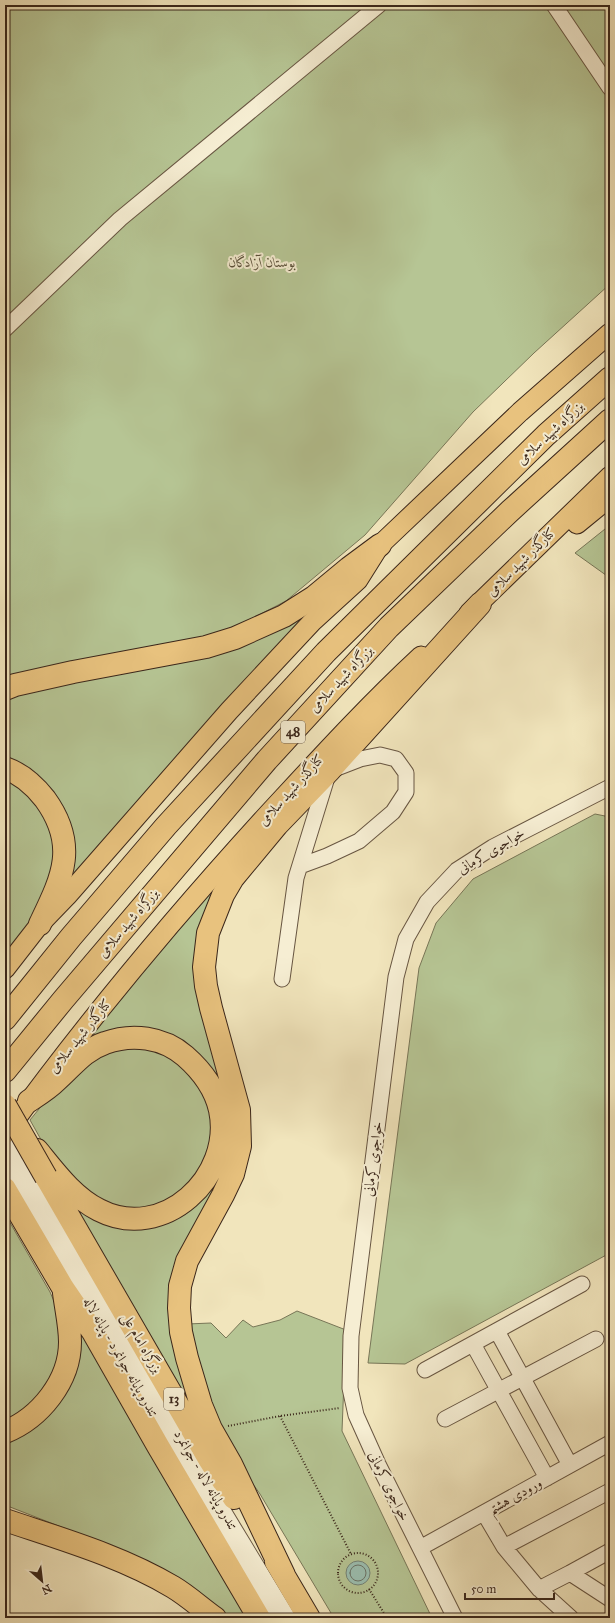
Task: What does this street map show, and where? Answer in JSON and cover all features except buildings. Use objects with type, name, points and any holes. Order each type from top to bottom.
[{"type":"highway","name":"بزرگراه شهید سلامی","points":[[5,1019],[71,937],[166,826],[326,652],[546,435],[610,378]]},
{"type":"highway","name":"بزرگراه شهید سلامی","points":[[5,1071],[63,1000],[267,760],[378,638],[510,511],[610,420]]},
{"type":"highway","points":[[8,686],[206,647],[235,638],[284,616],[314,598],[349,568],[380,545]]},
{"type":"highway","points":[[284,1575],[231,1464],[211,1429],[201,1404],[181,1332],[179,1308],[180,1286],[187,1261],[233,1174],[240,1146],[239,1110],[211,1008],[204,967],[208,933],[215,912],[233,878],[277,825],[480,604]]},
{"type":"highway","points":[[5,768],[24,778],[36,787],[52,809],[59,823],[63,836],[64,857],[61,878],[40,924]]},
{"type":"highway","points":[[10,1133],[87,1204],[101,1211],[126,1218],[141,1219],[154,1216],[168,1212],[181,1204],[190,1197],[205,1180],[216,1160],[221,1138],[220,1111],[212,1088],[199,1070],[181,1052],[170,1045],[157,1040],[123,1038],[106,1042],[95,1047],[75,1062],[56,1082],[29,1101]]},
{"type":"highway","name":"بزرگراه امام علی","points":[[5,1105],[10,1133],[46,1177],[209,1459],[284,1575],[309,1618]]},
{"type":"highway","points":[[11,1175],[63,1288],[93,1332],[259,1618]]},
{"type":"highway","points":[[5,1432],[24,1422],[41,1408],[56,1389],[62,1376],[70,1343],[63,1288]]},
{"type":"highway","points":[[5,1520],[99,1552],[138,1569],[173,1587],[215,1618]]},
{"type":"main road","points":[[5,969],[40,924],[67,896],[229,711],[312,622],[358,580],[380,545],[520,412],[610,333]]},
{"type":"main road","name":"کنارگذر شهید سلامی","points":[[10,1133],[29,1101],[60,1059],[144,956],[229,857],[383,691],[480,604],[610,476]]},
{"type":"main road","points":[[509,574],[610,497]]},
{"type":"street","points":[[5,329],[120,219],[379,5]]},
{"type":"street","points":[[554,5],[610,88]]},
{"type":"street","points":[[282,979],[296,878],[329,770],[360,759],[380,755],[396,759],[406,773],[406,792],[393,812],[359,841],[327,856],[300,866]]},
{"type":"street","name":"خواجوی کرمانی","points":[[455,1618],[378,1464],[356,1415],[350,1388],[351,1336],[395,984],[406,939],[427,902],[457,870],[494,846],[610,787]]},
{"type":"street","name":"تندرو پایانه لاله - جوانمرد","points":[[10,1133],[11,1175],[67,1239],[216,1499],[288,1618]]},
{"type":"street","name":"تندرو پایانه جوانمرد - پایانه لاله","points":[[11,1175],[274,1618]]},
{"type":"street","points":[[425,1370],[582,1284]]},
{"type":"street","points":[[498,1331],[570,1465]]},
{"type":"street","points":[[445,1419],[596,1339]]},
{"type":"street","points":[[474,1344],[547,1478]]},
{"type":"street","name":"ورودی هشتم","points":[[420,1548],[610,1443]]},
{"type":"street","points":[[504,1547],[610,1491]]},
{"type":"street","points":[[484,1513],[504,1547],[539,1589],[571,1618]]},
{"type":"street","points":[[539,1589],[610,1551]]},
{"type":"street","points":[[570,1573],[610,1599]]},
{"type":"path","points":[[211,1429],[280,1416],[354,1406]]},
{"type":"path","points":[[280,1416],[351,1554]]},
{"type":"path","points":[[351,1554],[364,1554],[375,1562],[378,1576],[370,1589],[352,1592],[339,1580],[338,1574],[341,1562],[351,1554]]},
{"type":"path","points":[[370,1589],[387,1618]]},
{"type":"green space","name":"بوستان آزادگان","points":[[5,5],[610,5],[610,284],[534,353],[473,412],[365,535],[286,601],[239,625],[208,636],[5,678]]},
{"type":"green space","points":[[610,525],[610,578],[575,553]]},
{"type":"green space","points":[[347,581],[49,910],[68,843],[5,761],[5,697],[129,669]]},
{"type":"green space","points":[[5,772],[27,785],[58,836],[48,899],[5,958]]},
{"type":"green space","points":[[595,814],[605,816],[610,826],[610,1253],[405,1364],[368,1363],[419,968],[436,923],[473,879]]},
{"type":"green space","points":[[221,881],[206,915],[228,1092],[227,1164],[176,1272],[216,1453],[76,1212],[80,1204],[172,1214],[226,1128],[173,1042],[80,1044],[144,966]]},
{"type":"green space","points":[[128,1042],[177,1054],[215,1109],[206,1171],[155,1212],[98,1205],[44,1145],[30,1120],[70,1071]]},
{"type":"green space","points":[[5,1214],[50,1292],[60,1315],[64,1332],[53,1385],[5,1428]]},
{"type":"green space","points":[[297,1311],[346,1330],[342,1431],[432,1618],[334,1618],[260,1494],[236,1460],[219,1431],[187,1324],[211,1323],[226,1338],[243,1320],[253,1327],[280,1320]]},
{"type":"green space","points":[[74,1319],[248,1618],[226,1618],[218,1611],[97,1541],[5,1505],[5,1438],[34,1424]]},
{"type":"water","points":[[358,1561],[363,1562],[369,1568],[369,1578],[363,1584],[358,1585],[353,1584],[347,1578],[346,1573],[347,1568],[353,1562]]}]
